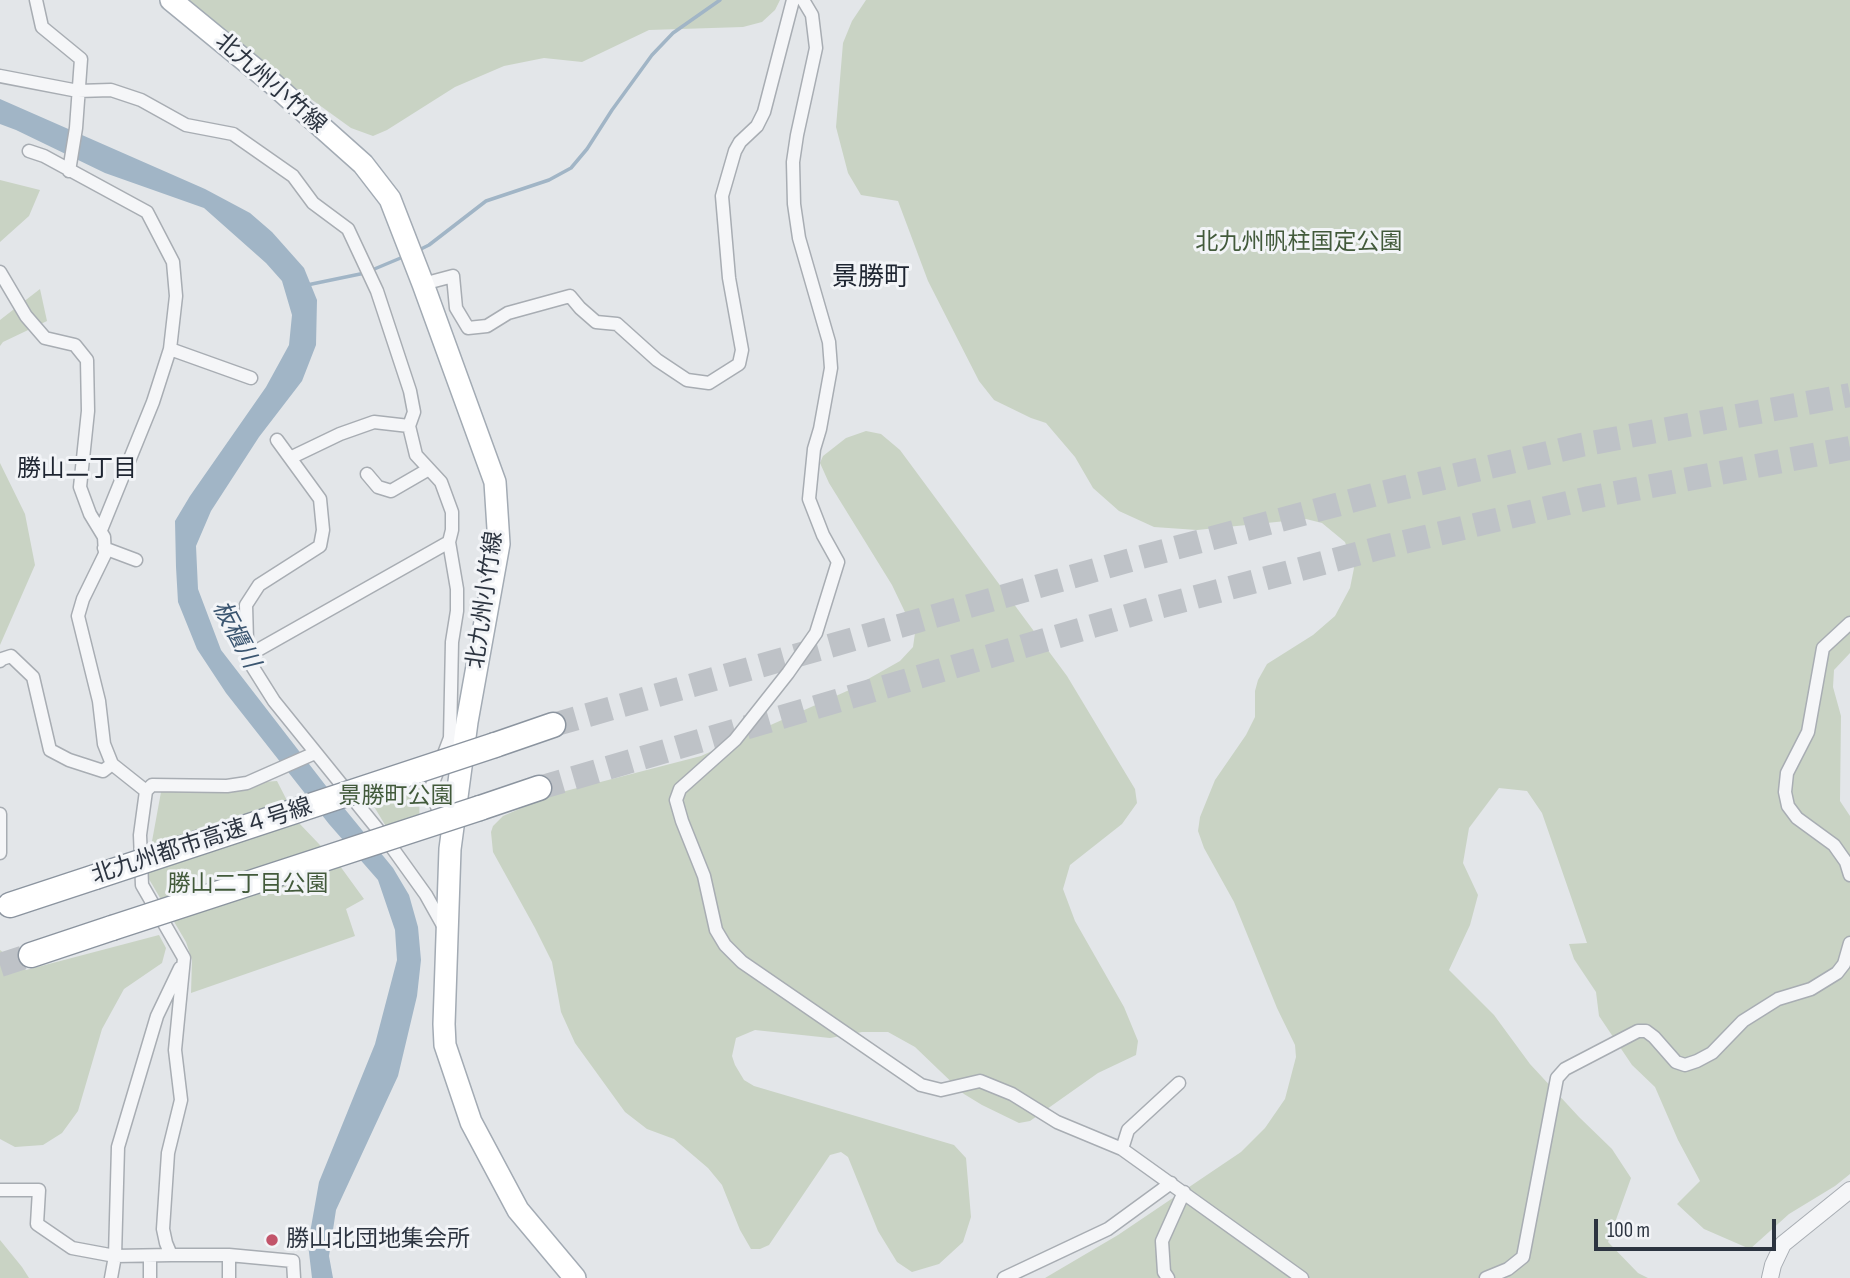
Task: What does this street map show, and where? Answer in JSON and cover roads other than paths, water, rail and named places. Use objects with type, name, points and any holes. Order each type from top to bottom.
[{"type":"highway","name":"北九州都市高速４号線","points":[[10,905],[552,725]]},
{"type":"highway","points":[[31,955],[539,788]]},
{"type":"main road","name":"北九州小竹線","points":[[171,0],[271,82],[363,164],[390,200],[495,482],[499,544],[467,722],[450,849],[445,1045],[471,1122],[518,1210],[575,1278]]},
{"type":"street","points":[[36,0],[42,27],[81,59],[76,128],[69,171]]},
{"type":"street","points":[[423,284],[453,276],[456,308],[468,328],[487,326],[508,313],[570,296],[596,322],[617,324],[657,360],[687,380],[709,383],[739,364],[743,351],[729,278],[722,196],[735,151],[740,142],[757,126],[764,112],[793,0]]},
{"type":"street","points":[[803,0],[812,15],[816,48],[793,162],[794,204],[799,238],[829,342],[831,368],[814,449],[809,499],[823,535],[838,562],[816,633],[736,740],[680,789],[677,800],[682,821],[704,876],[716,930],[742,962],[921,1085],[941,1090],[980,1081],[1013,1094],[1056,1122],[1122,1149],[1303,1278]]},
{"type":"street","points":[[0,76],[78,91],[111,90],[141,100],[186,125],[233,134],[293,176],[313,203],[348,229],[377,292],[410,391],[414,412],[409,426],[416,455],[441,482],[452,512],[449,542],[457,589],[457,611],[452,642],[450,738],[431,788],[450,849]]},
{"type":"street","points":[[29,151],[44,156],[147,212],[173,262],[176,296],[170,349],[153,402],[101,530]]},
{"type":"street","points":[[0,272],[26,316],[46,338],[75,345],[87,360],[88,411],[80,487],[90,514],[101,530],[104,554],[78,617],[99,701],[104,744],[112,764],[146,791]]},
{"type":"street","points":[[170,349],[251,379]]},
{"type":"street","points":[[290,458],[340,434],[374,422],[409,426]]},
{"type":"street","points":[[277,440],[320,499],[323,530],[320,546],[259,585],[246,605],[252,666],[313,754],[388,842],[426,895],[447,932]]},
{"type":"street","points":[[367,474],[378,487],[391,491],[429,469]]},
{"type":"street","points":[[249,655],[449,542]]},
{"type":"street","points":[[104,548],[136,560]]},
{"type":"street","points":[[1850,622],[1823,648],[1808,732],[1787,773],[1785,792],[1788,806],[1797,818],[1834,845],[1846,862],[1850,875]]},
{"type":"street","points":[[0,661],[12,656],[33,677],[50,750],[69,760],[103,771],[112,764]]},
{"type":"street","points":[[171,1255],[163,1229],[168,1153],[181,1100],[175,1050],[184,958],[142,885],[140,835],[146,791],[152,785],[227,786],[247,783],[313,754]]},
{"type":"street","points":[[0,814],[0,853]]},
{"type":"street","points":[[1486,1278],[1508,1269],[1523,1256],[1556,1078],[1565,1069],[1638,1031],[1646,1031],[1654,1037],[1676,1062],[1685,1065],[1697,1061],[1712,1053],[1743,1021],[1778,999],[1811,989],[1837,972],[1844,964],[1850,943]]},
{"type":"street","points":[[111,1278],[115,1256],[118,1147],[157,1016],[184,958]]},
{"type":"street","points":[[1122,1149],[1128,1130],[1179,1083]]},
{"type":"street","points":[[1004,1278],[1108,1229],[1171,1183]]},
{"type":"street","points":[[0,1190],[39,1190],[37,1224],[72,1248],[115,1256],[229,1255],[293,1261],[294,1278]]},
{"type":"street","points":[[1770,1278],[1783,1244],[1850,1190]]},
{"type":"street","points":[[1168,1278],[1164,1272],[1162,1241],[1184,1192]]},
{"type":"street","points":[[229,1255],[229,1278]]},
{"type":"street","points":[[150,1256],[150,1278]]},
{"type":"water","points":[[0,99],[205,189],[250,213],[272,232],[304,268],[317,300],[316,345],[302,381],[259,437],[211,511],[196,546],[198,589],[221,650],[393,868],[409,895],[418,927],[421,960],[417,996],[398,1076],[336,1210],[329,1256],[333,1278],[312,1278],[308,1244],[319,1182],[375,1044],[397,960],[395,930],[378,880],[329,824],[226,693],[197,649],[178,602],[176,567],[175,521],[266,387],[289,345],[292,315],[282,281],[266,263],[204,208],[105,173],[0,124]]},
{"type":"waterway","points":[[417,251],[429,245],[486,201],[549,180],[571,168],[652,55],[673,33],[720,0]]},
{"type":"waterway","points":[[372,270],[403,257]]},
{"type":"waterway","points":[[307,285],[365,273]]},
{"type":"tunnel","points":[[553,725],[1134,559],[1377,494],[1581,445],[1850,395]]},
{"type":"tunnel","points":[[539,788],[1151,609],[1383,547],[1589,498],[1850,448]]},
{"type":"tunnel","points":[[0,965],[31,955]]},
{"type":"place","name":"勝山北団地集会所","points":[[272,1240]]},
{"type":"district","name":"景勝町","points":[[871,278]]},
{"type":"district","name":"勝山二丁目","points":[[77,470]]},
{"type":"park label","name":"北九州帆柱国定公園","points":[[1299,243]]},
{"type":"park label","name":"景勝町公園","points":[[396,797]]},
{"type":"park label","name":"勝山二丁目公園","points":[[248,885]]},
{"type":"water label","name":"板櫃川","points":[[235,635]]}]
